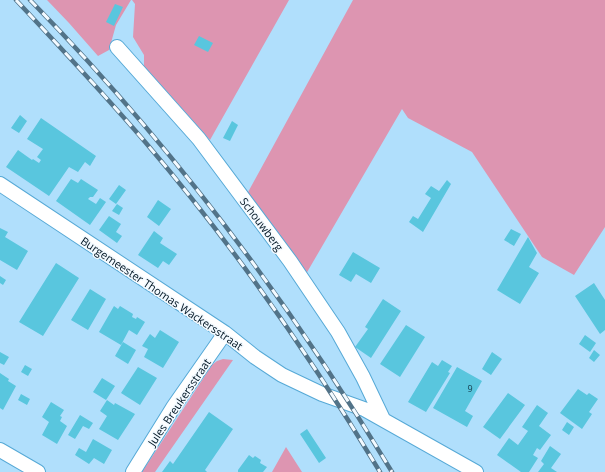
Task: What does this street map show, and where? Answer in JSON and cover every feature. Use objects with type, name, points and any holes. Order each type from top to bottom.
[{"type":"street","name":"Schouwberg","points":[[117,47],[199,139],[290,261],[338,332],[363,377],[382,419]]},
{"type":"street","name":"Burgemeester Thomas Wackersstraat","points":[[0,184],[225,333],[255,357],[282,375],[322,394],[364,409],[382,419]]},
{"type":"street","name":"Jules Breukersstraat","points":[[133,472],[174,406],[225,333]]},
{"type":"street","points":[[382,419],[476,472]]},
{"type":"street","points":[[0,450],[38,472]]},
{"type":"shaded area","points":[[47,0],[131,0],[116,25],[109,50],[98,56]]},
{"type":"shaded area","points":[[132,0],[289,0],[210,140],[144,66],[144,55],[133,37],[135,4]]},
{"type":"shaded area","points":[[353,0],[605,0],[605,227],[574,275],[542,257],[472,152],[408,118],[402,109],[306,274],[247,194]]},
{"type":"shaded area","points":[[223,359],[233,360],[155,472],[142,472],[212,365]]},
{"type":"shaded area","points":[[286,447],[302,472],[272,472]]},
{"type":"building","points":[[115,4],[123,7],[114,26],[106,22]]},
{"type":"building","points":[[199,36],[213,43],[208,52],[194,45]]},
{"type":"building","points":[[20,115],[27,121],[19,133],[11,128]]},
{"type":"building","points":[[41,118],[96,156],[90,166],[85,162],[78,172],[69,167],[49,196],[6,167],[18,150],[39,163],[41,160],[37,157],[43,149],[27,139]]},
{"type":"building","points":[[232,121],[238,125],[230,141],[223,138]]},
{"type":"building","points":[[71,179],[78,183],[81,179],[98,190],[93,197],[88,199],[96,204],[100,198],[106,202],[90,225],[56,201]]},
{"type":"building","points":[[447,180],[451,184],[423,232],[409,222],[413,216],[418,219],[431,198],[425,194],[431,186],[439,191]]},
{"type":"building","points":[[119,185],[126,190],[116,204],[109,199]]},
{"type":"building","points":[[158,200],[171,209],[159,226],[147,217]]},
{"type":"building","points":[[117,204],[123,208],[119,215],[112,211]]},
{"type":"building","points":[[109,216],[121,224],[116,232],[122,236],[117,243],[99,230]]},
{"type":"building","points":[[0,228],[8,232],[5,237],[28,251],[17,270],[0,260]]},
{"type":"building","points":[[511,229],[521,234],[514,246],[504,240]]},
{"type":"building","points":[[154,231],[163,238],[160,243],[177,254],[169,265],[163,261],[158,268],[138,255]]},
{"type":"building","points":[[528,237],[537,253],[529,267],[539,273],[520,304],[497,290]]},
{"type":"building","points":[[353,252],[380,268],[371,283],[356,274],[351,282],[339,275]]},
{"type":"building","points":[[56,263],[79,278],[43,336],[19,322]]},
{"type":"building","points":[[0,276],[6,280],[3,285],[0,283]]},
{"type":"building","points":[[594,283],[605,300],[605,330],[600,334],[575,296]]},
{"type":"building","points":[[90,289],[106,299],[88,330],[71,320]]},
{"type":"building","points":[[383,299],[401,311],[371,358],[355,347],[368,329],[365,327]]},
{"type":"building","points":[[114,306],[118,309],[120,306],[133,314],[132,317],[136,319],[137,317],[145,322],[137,335],[129,330],[121,345],[99,332]]},
{"type":"building","points":[[406,325],[425,337],[400,377],[380,364]]},
{"type":"building","points":[[160,330],[179,342],[163,368],[144,357],[148,349],[142,346],[150,334],[155,338]]},
{"type":"building","points":[[585,335],[596,343],[590,352],[579,344]]},
{"type":"building","points":[[123,342],[136,350],[128,364],[115,356]]},
{"type":"building","points":[[594,350],[600,355],[594,362],[589,358]]},
{"type":"building","points":[[0,352],[9,357],[4,365],[0,363]]},
{"type":"building","points":[[492,352],[502,359],[491,375],[482,369]]},
{"type":"building","points":[[442,360],[452,366],[448,372],[450,373],[426,412],[408,402],[432,362],[438,366]]},
{"type":"building","points":[[25,365],[32,369],[28,376],[21,372]]},
{"type":"building","points":[[138,367],[157,378],[140,405],[121,393]]},
{"type":"building","points":[[457,367],[482,381],[465,411],[473,416],[467,427],[433,408]]},
{"type":"building","points":[[0,373],[16,386],[3,410],[0,408]]},
{"type":"building","points":[[102,378],[115,386],[106,400],[93,392]]},
{"type":"building","points":[[578,389],[587,395],[589,393],[598,399],[589,412],[592,414],[582,429],[560,413]]},
{"type":"building","points":[[508,393],[525,405],[500,439],[483,427]]},
{"type":"building","points":[[21,394],[30,399],[27,405],[18,400]]},
{"type":"building","points":[[107,400],[114,405],[115,403],[135,414],[118,440],[99,429],[107,416],[100,411]]},
{"type":"building","points":[[51,402],[64,410],[60,416],[62,417],[60,421],[67,426],[57,444],[42,435],[49,422],[42,417]]},
{"type":"building","points":[[537,405],[548,413],[539,426],[551,435],[540,450],[537,448],[533,455],[538,458],[529,472],[521,472],[497,455],[509,438],[518,445],[528,431],[522,427]]},
{"type":"building","points":[[209,412],[233,429],[205,470],[207,472],[162,472],[170,461],[173,464]]},
{"type":"building","points":[[80,415],[93,423],[89,429],[83,426],[75,439],[68,435]]},
{"type":"building","points":[[567,422],[574,427],[569,435],[562,430]]},
{"type":"building","points":[[307,429],[326,458],[319,463],[300,434]]},
{"type":"building","points":[[93,439],[112,450],[104,464],[94,458],[89,464],[75,455],[79,448],[86,452]]},
{"type":"building","points":[[550,446],[561,454],[551,468],[557,472],[538,472],[544,464],[541,461]]},
{"type":"building","points":[[249,455],[253,458],[255,456],[261,460],[260,463],[267,467],[263,472],[238,472]]},
{"type":"railway","points":[[16,0],[146,143],[210,221],[299,344],[327,386],[380,472]]},
{"type":"railway","points":[[30,0],[131,110],[179,167],[225,226],[312,346],[392,472]]}]
